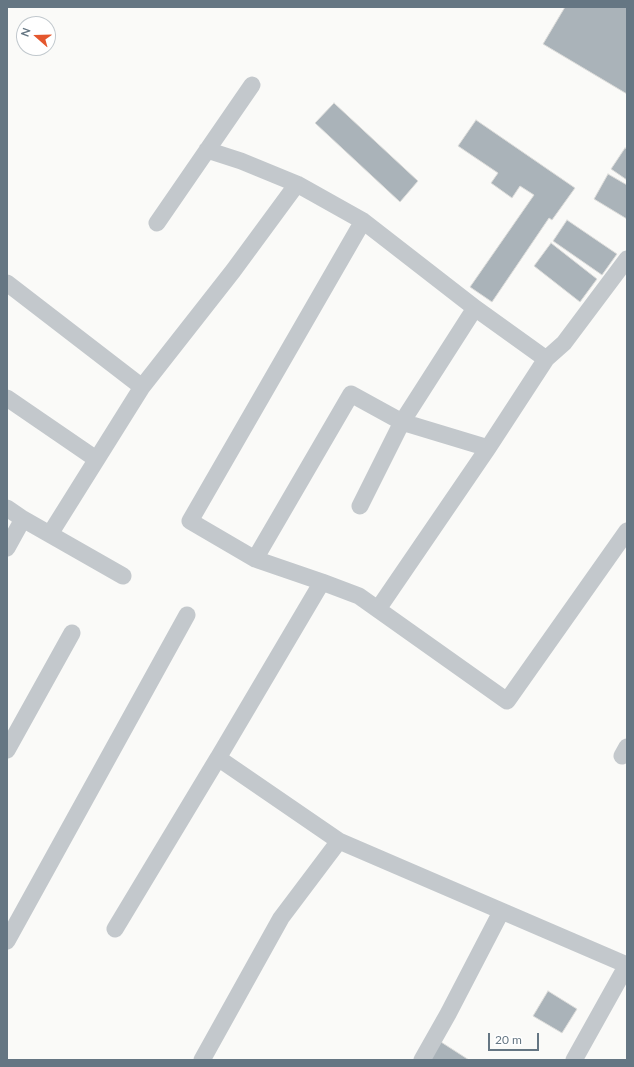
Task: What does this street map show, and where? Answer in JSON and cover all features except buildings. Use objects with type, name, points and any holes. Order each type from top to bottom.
[{"type":"street","points":[[156,223],[252,85]]},
{"type":"street","points":[[207,150],[297,184],[363,221],[475,308],[546,359]]},
{"type":"street","points":[[50,534],[142,387],[233,271],[297,184]]},
{"type":"street","points":[[363,221],[190,521],[255,559],[359,596],[507,701],[627,531]]},
{"type":"street","points":[[378,609],[488,448],[546,359],[564,343],[627,258]]},
{"type":"street","points":[[7,283],[142,387]]},
{"type":"street","points":[[360,506],[402,422],[475,308]]},
{"type":"street","points":[[255,559],[351,394],[402,422],[488,448]]},
{"type":"street","points":[[7,398],[96,460]]},
{"type":"street","points":[[7,508],[23,519],[123,576]]},
{"type":"street","points":[[7,548],[23,519]]},
{"type":"street","points":[[115,929],[322,582]]},
{"type":"street","points":[[7,941],[187,615]]},
{"type":"street","points":[[7,750],[72,633]]},
{"type":"street","points":[[218,758],[339,841],[627,966],[574,1060]]},
{"type":"street","points":[[202,1060],[281,918],[339,841]]},
{"type":"street","points":[[422,1060],[448,1014],[501,912]]}]
